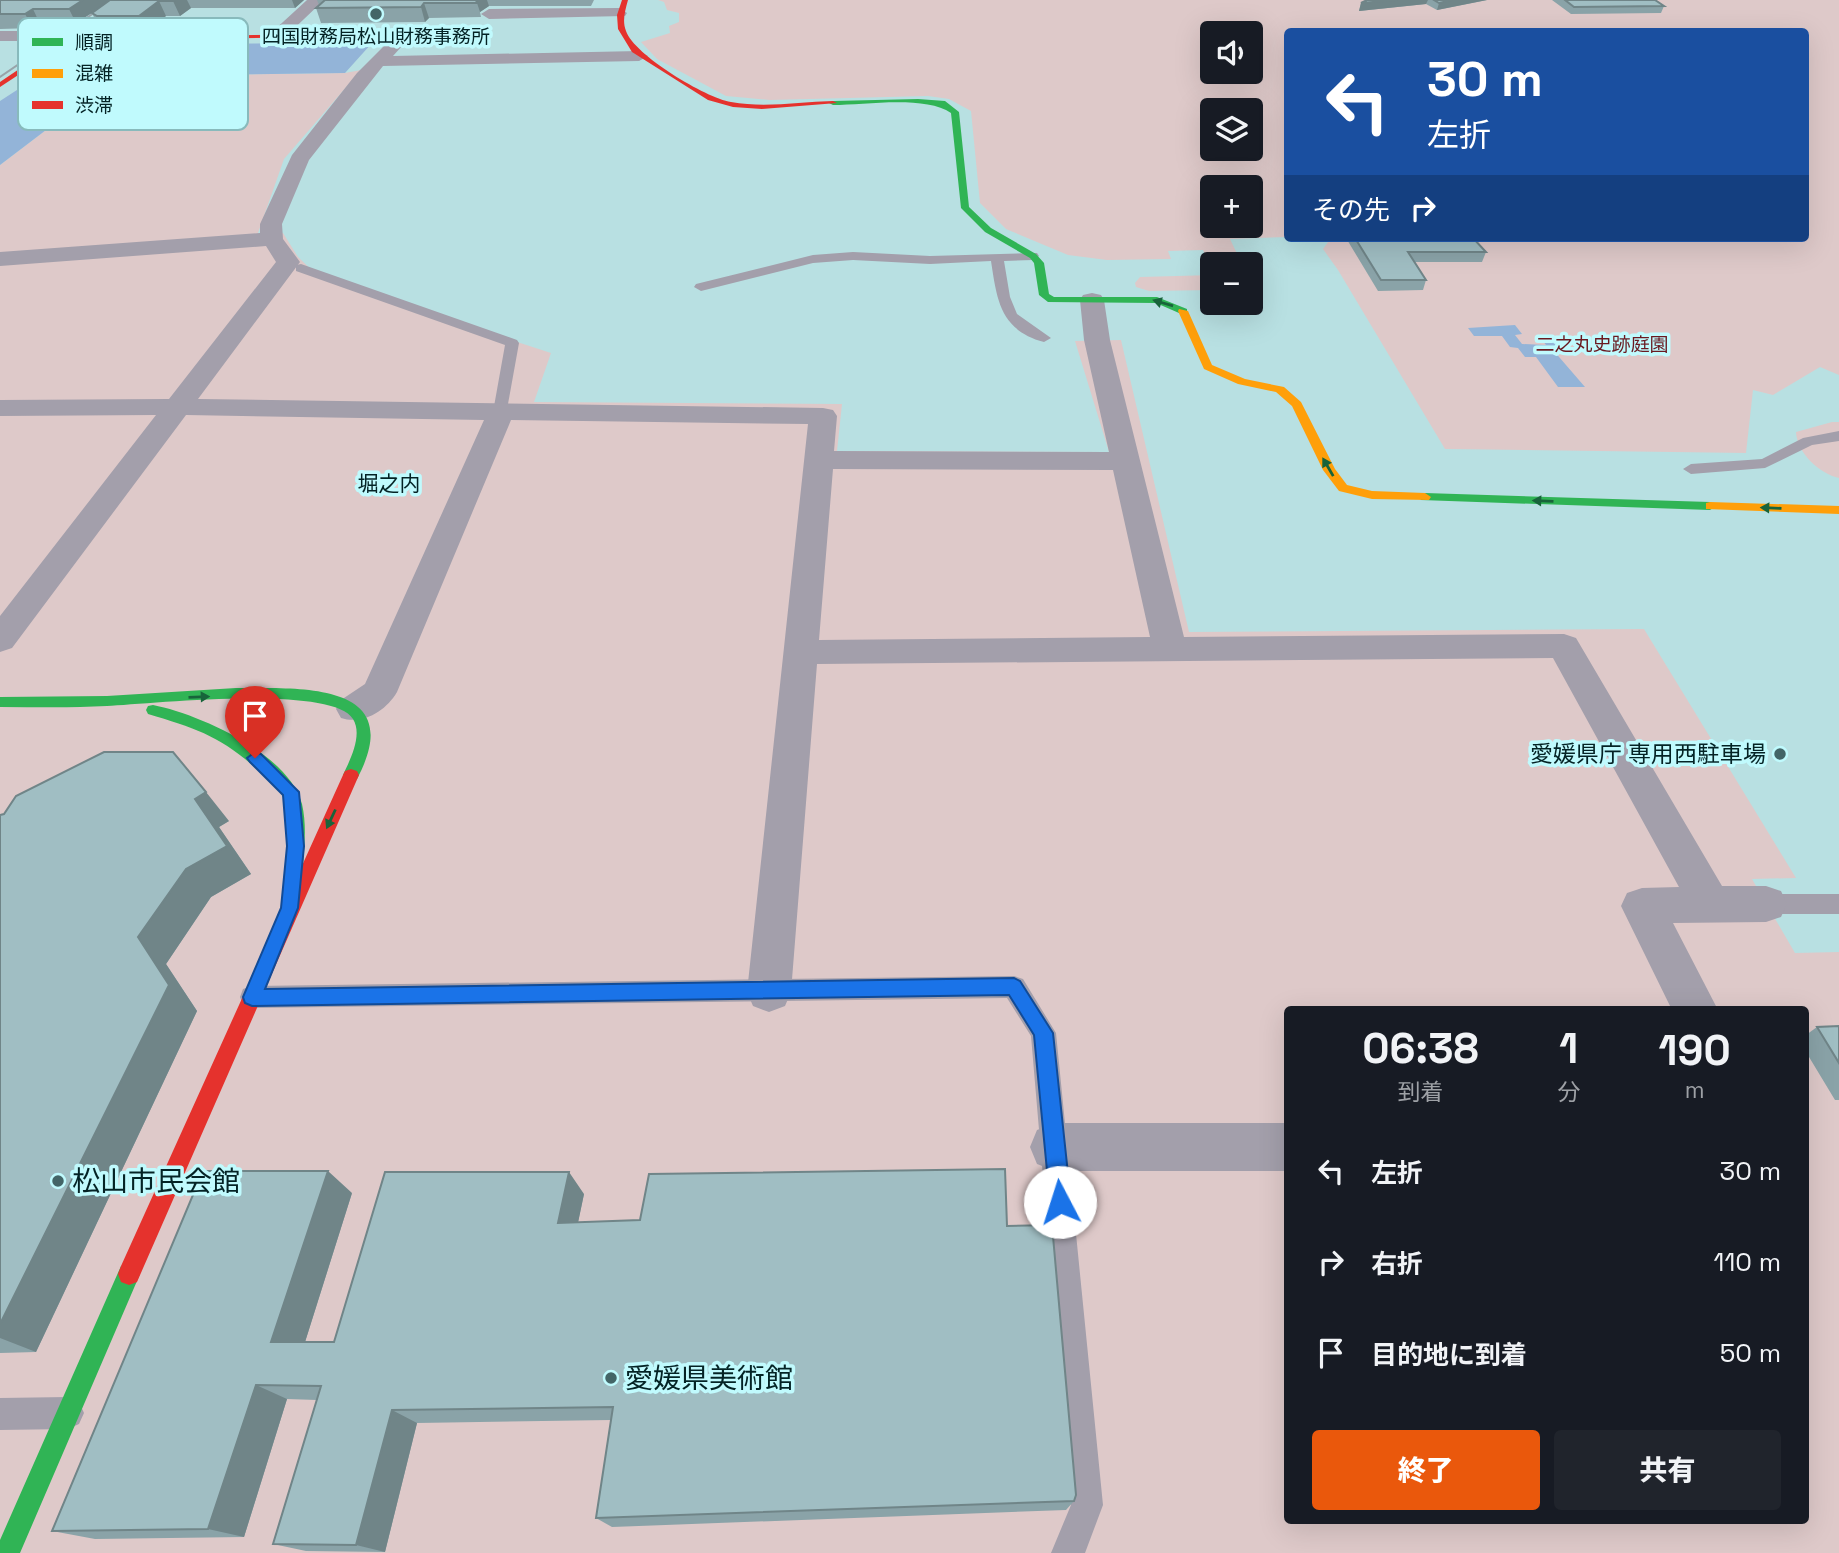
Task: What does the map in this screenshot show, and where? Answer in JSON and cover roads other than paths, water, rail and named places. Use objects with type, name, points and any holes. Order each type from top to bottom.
[{"type":"main road","points":[[69,18],[99,0]]},
{"type":"main road","points":[[100,18],[126,0]]},
{"type":"main road","points":[[622,7],[621,33],[639,56],[718,102],[748,105],[918,101],[942,103],[955,112],[965,208],[988,230],[1033,256],[1039,263],[1044,295],[1052,300],[1157,300],[1182,309],[1208,367],[1241,382],[1280,389],[1297,404],[1329,470],[1343,488],[1372,495],[1839,510]]},
{"type":"main road","points":[[248,36],[448,35]]},
{"type":"main road","points":[[0,85],[18,73]]},
{"type":"main road","points":[[0,702],[276,694],[320,697],[354,709],[364,725],[361,753],[290,908],[7,1553]]},
{"type":"main road","points":[[82,701],[179,713],[226,734],[270,771],[290,792],[295,846],[290,908]]},
{"type":"main road","points":[[325,786],[341,777],[361,753]]},
{"type":"main road","points":[[290,792],[308,791]]},
{"type":"street","points":[[277,36],[316,0]]},
{"type":"street","points":[[448,35],[471,32],[500,0]]},
{"type":"street","points":[[489,15],[622,7]]},
{"type":"street","points":[[0,640],[288,262],[272,240],[271,224],[299,159],[363,77],[404,35]]},
{"type":"street","points":[[0,36],[18,36]]},
{"type":"street","points":[[379,61],[639,56]]},
{"type":"street","points":[[0,259],[272,240]]},
{"type":"street","points":[[1092,300],[1097,340],[1170,650]]},
{"type":"street","points":[[0,408],[177,407],[823,416],[769,992]]},
{"type":"street","points":[[354,709],[379,692],[501,412]]},
{"type":"street","points":[[818,460],[1125,461]]},
{"type":"street","points":[[799,652],[1564,646],[1710,904]]},
{"type":"street","points":[[1693,1006],[1642,906],[1766,904]]},
{"type":"street","points":[[1055,1147],[1284,1147]]},
{"type":"lane","points":[[701,288],[813,259],[853,257],[904,260],[1033,256]]},
{"type":"lane","points":[[997,258],[1008,315],[1025,331],[1044,338]]},
{"type":"lane","points":[[301,268],[512,343],[501,412]]},
{"type":"lane","points":[[1691,469],[1765,463],[1808,441],[1839,436]]},
{"type":"lane","points":[[1766,904],[1839,904]]},
{"type":"lane","points":[[252,997],[1014,987],[1043,1033],[1055,1147],[1087,1505],[1068,1553]]},
{"type":"lane","points":[[0,1414],[69,1413]]},
{"type":"water","points":[[372,43],[345,73],[248,74],[248,44]]},
{"type":"water","points":[[18,89],[18,130],[46,130],[0,165],[0,101]]},
{"type":"water","points":[[1515,325],[1522,334],[1515,335],[1522,344],[1546,345],[1542,340],[1563,339],[1570,349],[1553,350],[1585,387],[1558,387],[1536,357],[1525,357],[1518,348],[1510,347],[1502,336],[1474,336],[1468,328]]},
{"type":"tram line","points":[[87,18],[113,0]]},
{"type":"tram line","points":[[0,77],[18,65]]},
{"type":"place","name":"四国財務局松山財務事務所","points":[[376,14]]},
{"type":"place","name":"愛媛県庁 専用西駐車場","points":[[1780,754]]},
{"type":"place","name":"松山市民会館","points":[[58,1181]]},
{"type":"place","name":"愛媛県美術館","points":[[611,1378]]},
{"type":"district","name":"堀之内","points":[[389,483]]},
{"type":"park label","name":"二之丸史跡庭園","points":[[1602,344]]}]
